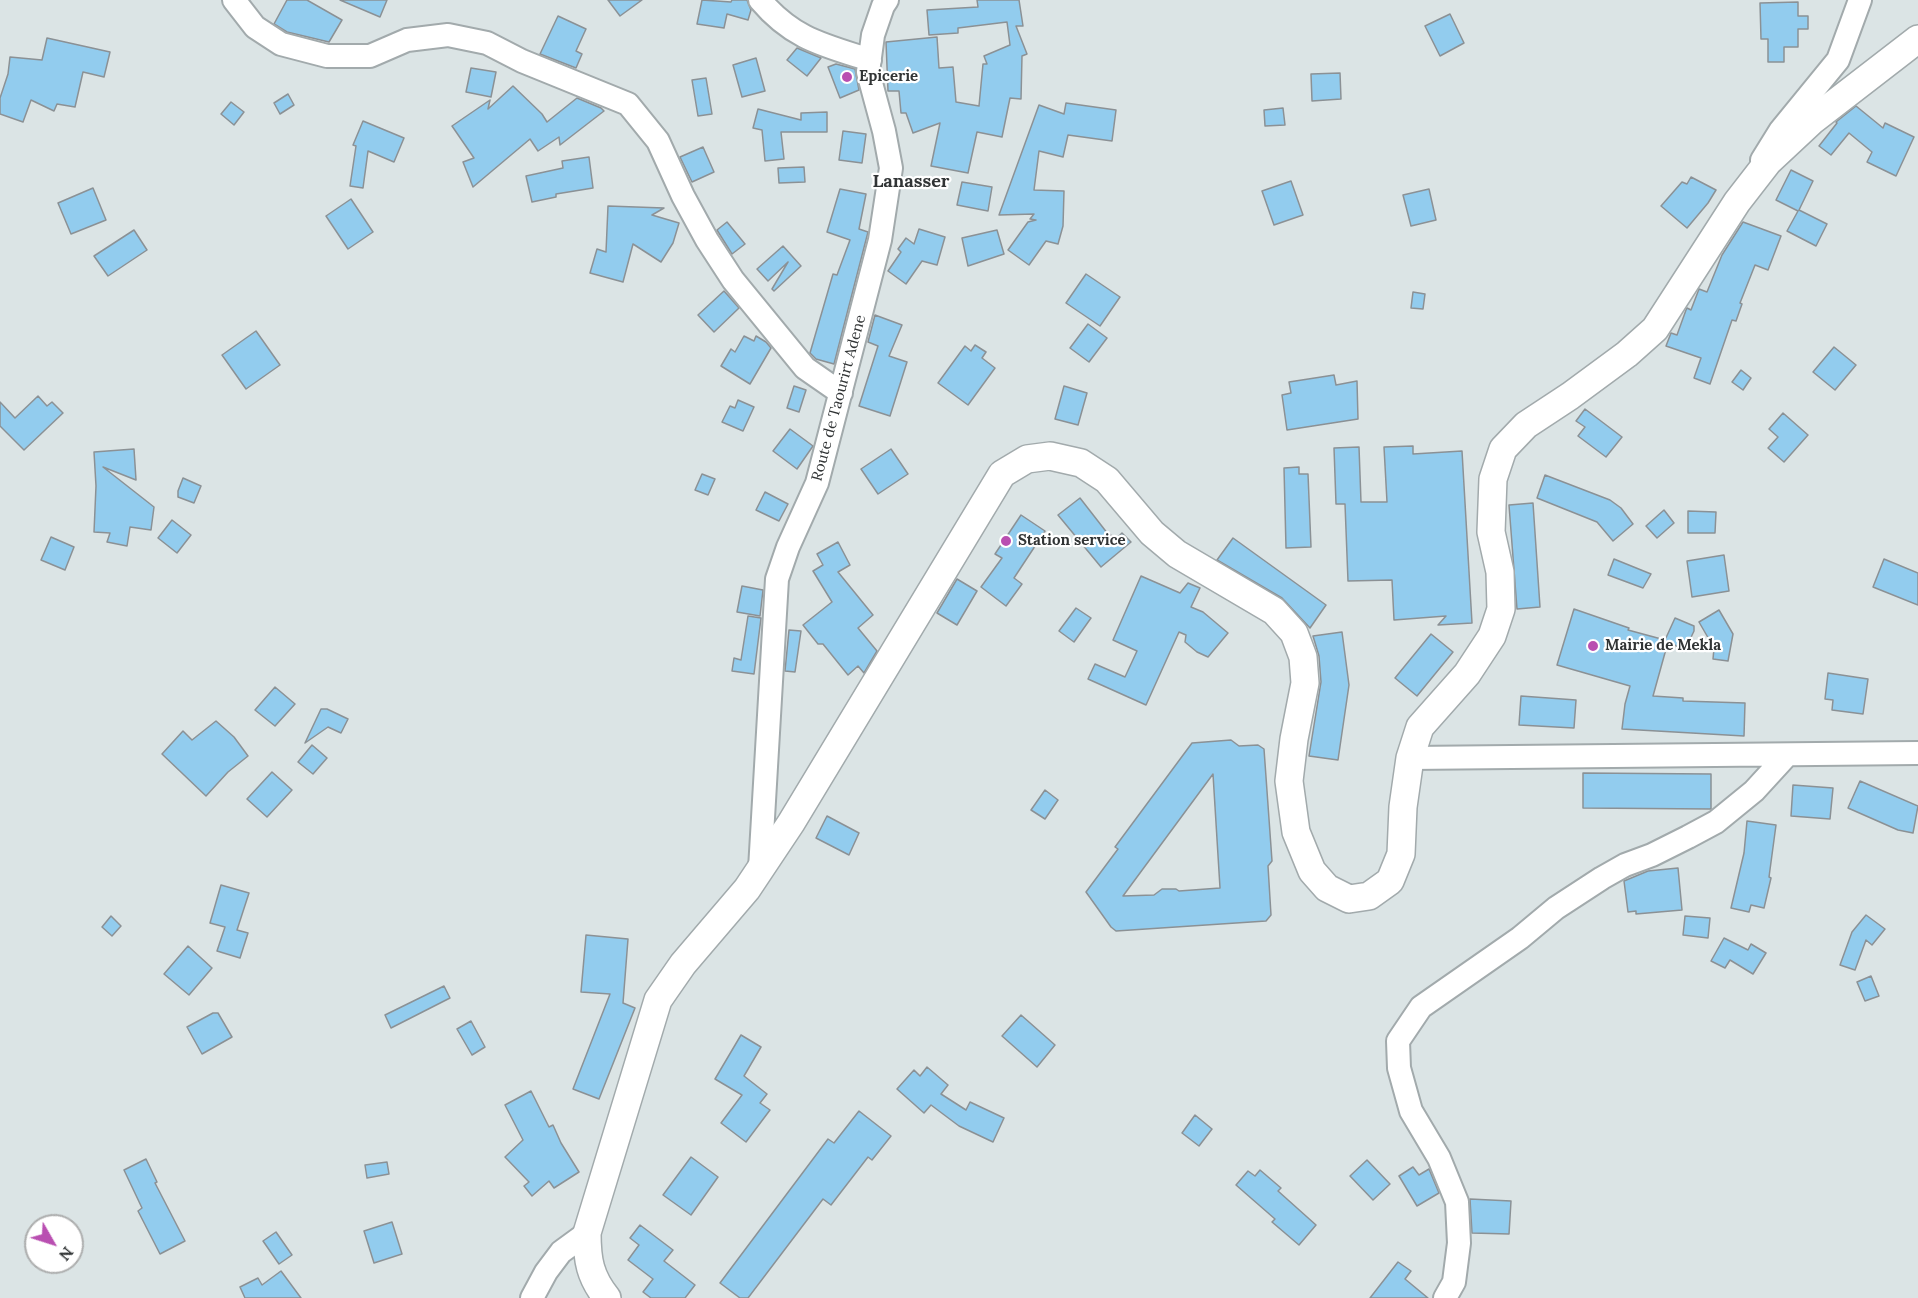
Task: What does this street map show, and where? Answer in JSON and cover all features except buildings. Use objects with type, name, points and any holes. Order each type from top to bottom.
[{"type":"main road","points":[[607,1298],[596,1284],[587,1257],[586,1233],[658,1000],[683,964],[747,889],[791,823],[1002,474],[1027,459],[1050,456],[1081,463],[1107,480],[1152,533],[1177,554],[1274,611],[1294,633],[1303,657],[1305,683],[1293,740],[1288,781],[1296,832],[1312,871],[1327,888],[1349,899],[1369,896],[1390,881],[1401,854],[1403,807],[1410,758],[1420,727],[1467,674],[1492,636],[1501,609],[1500,572],[1491,532],[1493,479],[1503,449],[1526,425],[1628,354],[1655,329],[1737,202],[1768,162],[1813,120],[1918,39]]},
{"type":"street","points":[[234,0],[255,27],[280,44],[327,56],[370,56],[407,40],[448,35],[487,43],[522,61],[628,104],[658,141],[682,196],[733,280],[805,368],[841,393]]},
{"type":"street","points":[[760,0],[779,21],[801,36],[824,46],[870,60]]},
{"type":"street","name":"Route de Taourirt Adene","points":[[760,869],[777,579],[788,547],[817,483],[880,240],[891,168],[884,131],[868,72],[873,35],[887,0]]},
{"type":"street","points":[[1737,202],[1780,131],[1838,60],[1860,0]]},
{"type":"street","points":[[1410,758],[1918,753]]},
{"type":"street","points":[[1445,1298],[1454,1282],[1459,1243],[1457,1202],[1439,1158],[1411,1111],[1399,1068],[1398,1041],[1421,1007],[1602,878],[1716,822],[1754,791],[1786,755]]},
{"type":"street","points":[[532,1298],[546,1272],[561,1252],[586,1233]]},
{"type":"place","name":"Epicerie","points":[[847,77]]},
{"type":"place","name":"Station service","points":[[1006,541]]},
{"type":"place","name":"Mairie de Mekla","points":[[1593,646]]},
{"type":"district","name":"Lanasser","points":[[911,182]]}]
